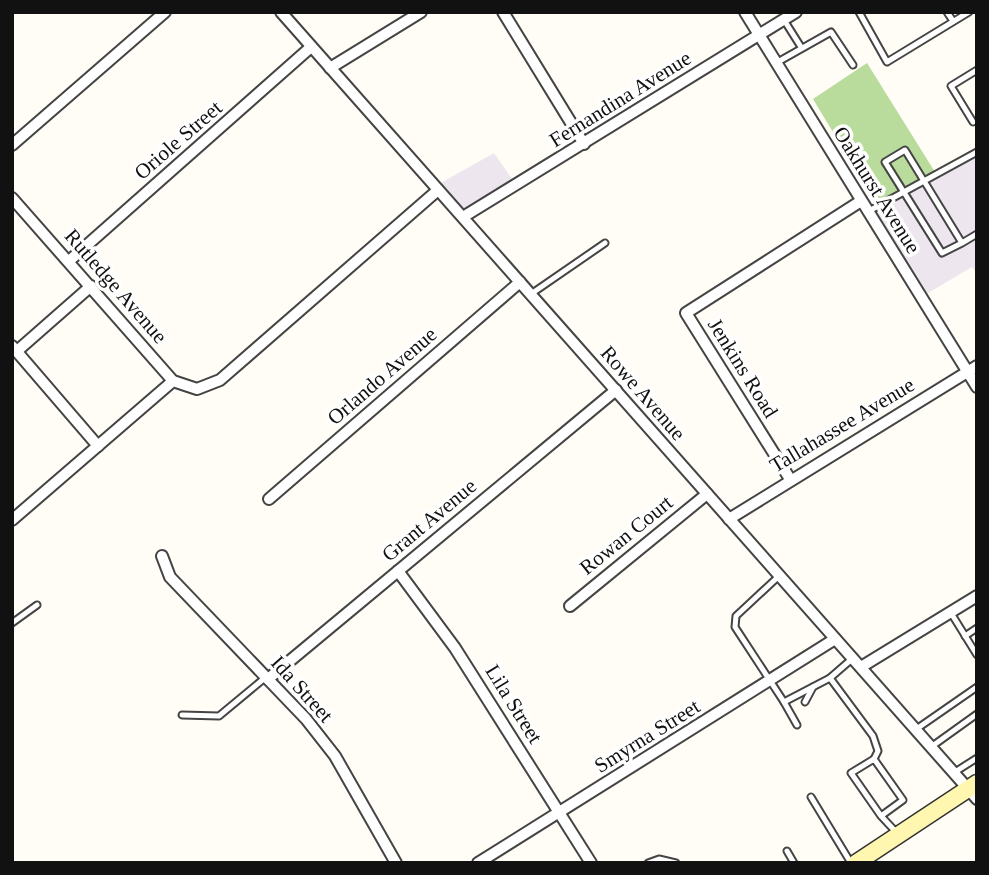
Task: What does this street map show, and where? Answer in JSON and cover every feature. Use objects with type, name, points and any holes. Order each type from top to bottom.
[{"type":"main road","points":[[853,863],[876,857],[898,835],[974,790]]},
{"type":"street","points":[[12,145],[165,12]]},
{"type":"street","name":"Rowe Avenue","points":[[281,12],[915,730],[974,790]]},
{"type":"street","points":[[503,12],[584,144]]},
{"type":"street","name":"Oakhurst Avenue","points":[[745,12],[861,201],[972,369],[977,387]]},
{"type":"street","name":"Fernandina Avenue","points":[[463,218],[796,12]]},
{"type":"street","points":[[330,68],[419,13]]},
{"type":"street","name":"Oriole Street","points":[[69,261],[311,47]]},
{"type":"street","points":[[12,520],[173,381],[197,389],[220,380],[438,190]]},
{"type":"street","name":"Rutledge Avenue","points":[[12,198],[173,381]]},
{"type":"street","name":"Jenkins Road","points":[[790,479],[686,313],[861,201]]},
{"type":"street","name":"Orlando Avenue","points":[[269,499],[520,282]]},
{"type":"street","points":[[91,286],[15,348],[99,446]]},
{"type":"street","name":"Tallahassee Avenue","points":[[729,519],[972,369]]},
{"type":"street","name":"Grant Avenue","points":[[267,678],[615,390]]},
{"type":"street","name":"Rowan Court","points":[[570,606],[707,494]]},
{"type":"street","name":"Ida Street","points":[[162,556],[170,577],[267,678],[335,757],[396,863]]},
{"type":"street","name":"Lila Street","points":[[398,571],[455,648],[591,863]]},
{"type":"street","points":[[857,663],[977,596]]},
{"type":"street","name":"Smyrna Street","points":[[478,863],[772,682],[835,639]]},
{"type":"lane","points":[[859,12],[887,62],[969,12]]},
{"type":"lane","points":[[947,12],[953,22]]},
{"type":"lane","points":[[784,19],[801,47]]},
{"type":"lane","points":[[776,63],[831,32],[853,65]]},
{"type":"lane","points":[[973,122],[951,86],[977,70]]},
{"type":"lane","points":[[962,243],[905,150],[885,162],[942,253],[962,243],[977,234]]},
{"type":"lane","points":[[868,212],[977,152]]},
{"type":"lane","points":[[531,294],[605,243]]},
{"type":"lane","points":[[779,576],[733,621],[791,711],[797,725]]},
{"type":"lane","points":[[12,622],[37,605]]},
{"type":"lane","points":[[950,612],[977,655]]},
{"type":"lane","points":[[965,636],[977,628]]},
{"type":"lane","points":[[784,702],[857,663]]},
{"type":"lane","points":[[183,715],[219,716],[267,678]]},
{"type":"lane","points":[[831,678],[873,736],[878,751],[874,759],[851,773],[898,835]]},
{"type":"lane","points":[[804,702],[813,687]]},
{"type":"lane","points":[[915,730],[977,687]]},
{"type":"lane","points":[[931,747],[977,713]]},
{"type":"lane","points":[[955,772],[977,758]]},
{"type":"lane","points":[[874,759],[903,800],[881,816]]},
{"type":"lane","points":[[811,797],[853,863]]},
{"type":"lane","points":[[787,851],[794,863]]},
{"type":"lane","points":[[648,863],[660,859],[676,863]]},
{"type":"shaded area","points":[[977,146],[977,273],[972,267],[918,299],[866,215]]},
{"type":"shaded area","points":[[494,153],[519,189],[472,219],[439,184]]},
{"type":"green space","points":[[867,63],[935,172],[878,207],[813,99]]}]
